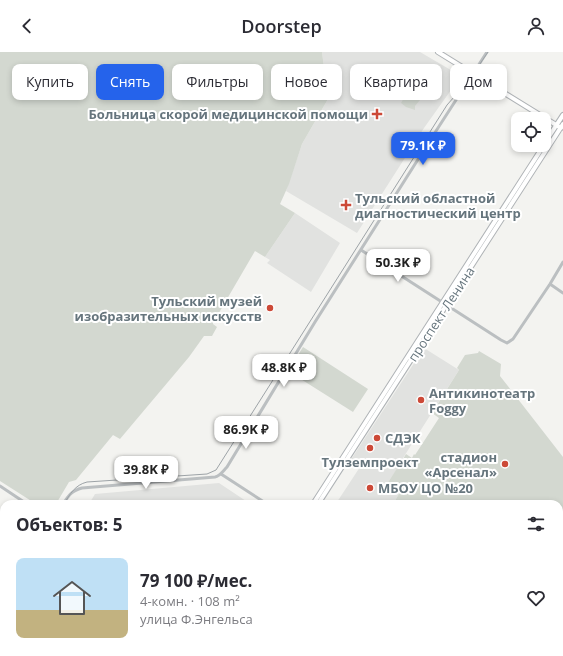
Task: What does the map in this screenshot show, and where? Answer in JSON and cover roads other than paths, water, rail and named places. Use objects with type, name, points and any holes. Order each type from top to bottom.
[{"type":"main road","points":[[438,52],[458,64]]},
{"type":"main road","points":[[507,93],[561,126]]},
{"type":"main road","name":"проспект Ленина","points":[[316,500],[444,304],[508,210],[561,126],[563,115]]},
{"type":"main road","name":"проспект Ленина","points":[[551,137],[561,126]]},
{"type":"main road","name":"проспект Ленина","points":[[321,500],[540,152]]},
{"type":"street","points":[[479,64],[487,52]]},
{"type":"street","points":[[66,500],[72,492],[82,488],[215,477],[221,474],[235,454],[456,100]]},
{"type":"street","points":[[361,250],[504,342],[513,339],[563,262]]},
{"type":"street","points":[[550,284],[563,293]]},
{"type":"street","points":[[221,474],[261,500]]},
{"type":"street","points":[[0,486],[21,500]]},
{"type":"tram line","points":[[67,500],[79,485],[87,482],[207,474],[216,470],[447,105],[469,80],[488,52]]},
{"type":"place","name":"Больница скорой медицинской помощи","points":[[377,114]]},
{"type":"place","name":"Тульский областной диагностический центр","points":[[346,205]]},
{"type":"place","name":"Тульский музей изобразительных искусств","points":[[270,308]]},
{"type":"place","name":"Антикинотеатр Foggy","points":[[421,400]]},
{"type":"place","name":"СДЭК","points":[[377,438]]},
{"type":"place","name":"Тулземпроект","points":[[370,448]]},
{"type":"place","name":"стадион «Арсенал»","points":[[505,464]]},
{"type":"place","name":"МБОУ ЦО №20","points":[[370,488]]}]
